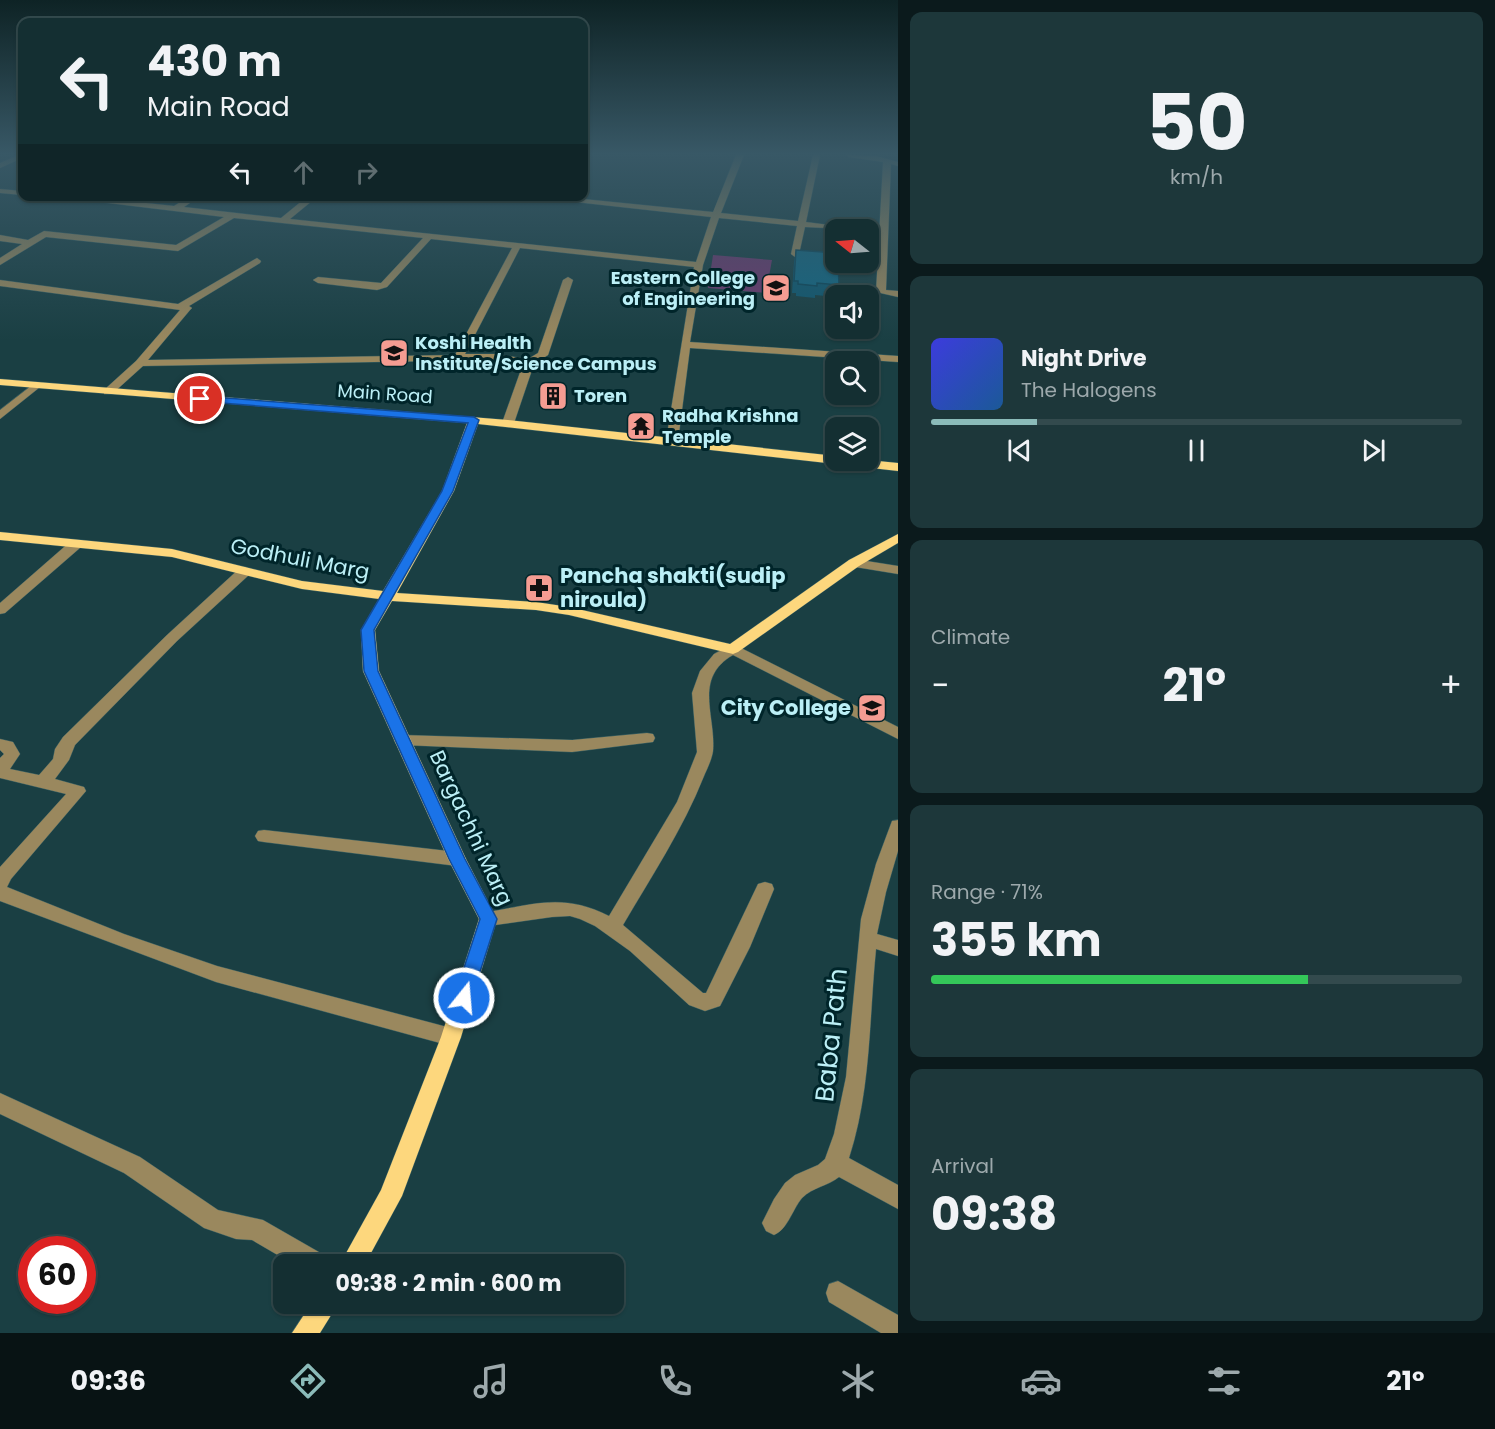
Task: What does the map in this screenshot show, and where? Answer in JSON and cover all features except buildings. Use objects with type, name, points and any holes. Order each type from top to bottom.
[{"type":"main road","name":"Main Road","points":[[0,381],[508,423],[825,459]]},
{"type":"main road","name":"Main Road","points":[[0,381],[109,391]]},
{"type":"main road","name":"Bargachhi Marg","points":[[358,1254],[390,1196],[451,1037],[488,919],[457,859],[371,671],[368,630],[448,491],[474,420]]},
{"type":"main road","points":[[879,465],[898,467]]},
{"type":"main road","name":"Godhuli Marg","points":[[0,536],[172,554],[302,585],[386,596],[536,606],[569,611],[733,649]]},
{"type":"main road","points":[[733,649],[854,563],[898,538]]},
{"type":"main road","points":[[305,1333],[319,1314]]},
{"type":"street","points":[[0,261],[44,234],[178,248],[229,217]]},
{"type":"street","points":[[255,217],[699,265]]},
{"type":"street","points":[[283,220],[287,217]]},
{"type":"street","points":[[672,441],[699,265],[715,217]]},
{"type":"street","points":[[740,217],[825,226]]},
{"type":"street","points":[[795,254],[803,217]]},
{"type":"street","points":[[886,217],[881,292],[898,294]]},
{"type":"street","points":[[879,231],[886,232]]},
{"type":"street","points":[[318,280],[377,287],[384,285],[428,237]]},
{"type":"street","points":[[0,238],[30,243]]},
{"type":"street","points":[[459,357],[517,246]]},
{"type":"street","points":[[181,306],[257,261]]},
{"type":"street","points":[[140,363],[419,360],[459,357],[495,357],[529,362],[543,355],[568,279]]},
{"type":"street","points":[[0,283],[187,308],[140,363],[109,391]]},
{"type":"street","points":[[685,345],[898,359]]},
{"type":"street","points":[[508,423],[529,362]]},
{"type":"street","points":[[0,416],[36,385]]},
{"type":"street","points":[[0,610],[76,543]]},
{"type":"street","points":[[854,563],[898,570]]},
{"type":"street","points":[[43,782],[61,760],[63,749],[69,741],[172,638],[245,571]]},
{"type":"street","points":[[612,927],[685,802],[705,752],[700,693],[708,671],[718,657],[733,649],[898,734]]},
{"type":"street","points":[[402,740],[572,746],[647,738]]},
{"type":"street","points":[[0,744],[7,746],[12,754],[0,771],[78,791],[5,874],[0,883]]},
{"type":"street","name":"Baba Path","points":[[836,1163],[849,1122],[857,1075],[867,939],[898,826]]},
{"type":"street","points":[[264,836],[457,859]]},
{"type":"street","points":[[488,919],[569,908],[586,912],[612,927],[696,999],[705,1002],[713,1000],[740,947],[765,889]]},
{"type":"street","points":[[0,892],[117,939],[216,974],[451,1037]]},
{"type":"street","points":[[867,939],[898,948]]},
{"type":"street","points":[[0,1103],[132,1165],[212,1220],[236,1227],[255,1228],[298,1254]]},
{"type":"street","points":[[774,1223],[794,1191],[803,1183],[831,1171],[836,1163],[898,1198]]},
{"type":"street","points":[[838,1293],[898,1329]]},
{"type":"shaded area","points":[[713,255],[772,260],[766,293],[708,288]]},
{"type":"place","name":"Eastern College of Engineering","points":[[776,288]]},
{"type":"place","name":"Koshi Health Institute/Science Campus","points":[[394,353]]},
{"type":"place","name":"Toren","points":[[553,396]]},
{"type":"place","name":"Radha Krishna Temple","points":[[641,426]]},
{"type":"place","name":"Pancha shakti(sudip niroula)","points":[[539,588]]},
{"type":"place","name":"City College","points":[[872,708]]},
{"type":"route","points":[[200,399],[474,420],[448,491],[368,630],[371,671],[457,859],[488,919],[464,998]]}]
